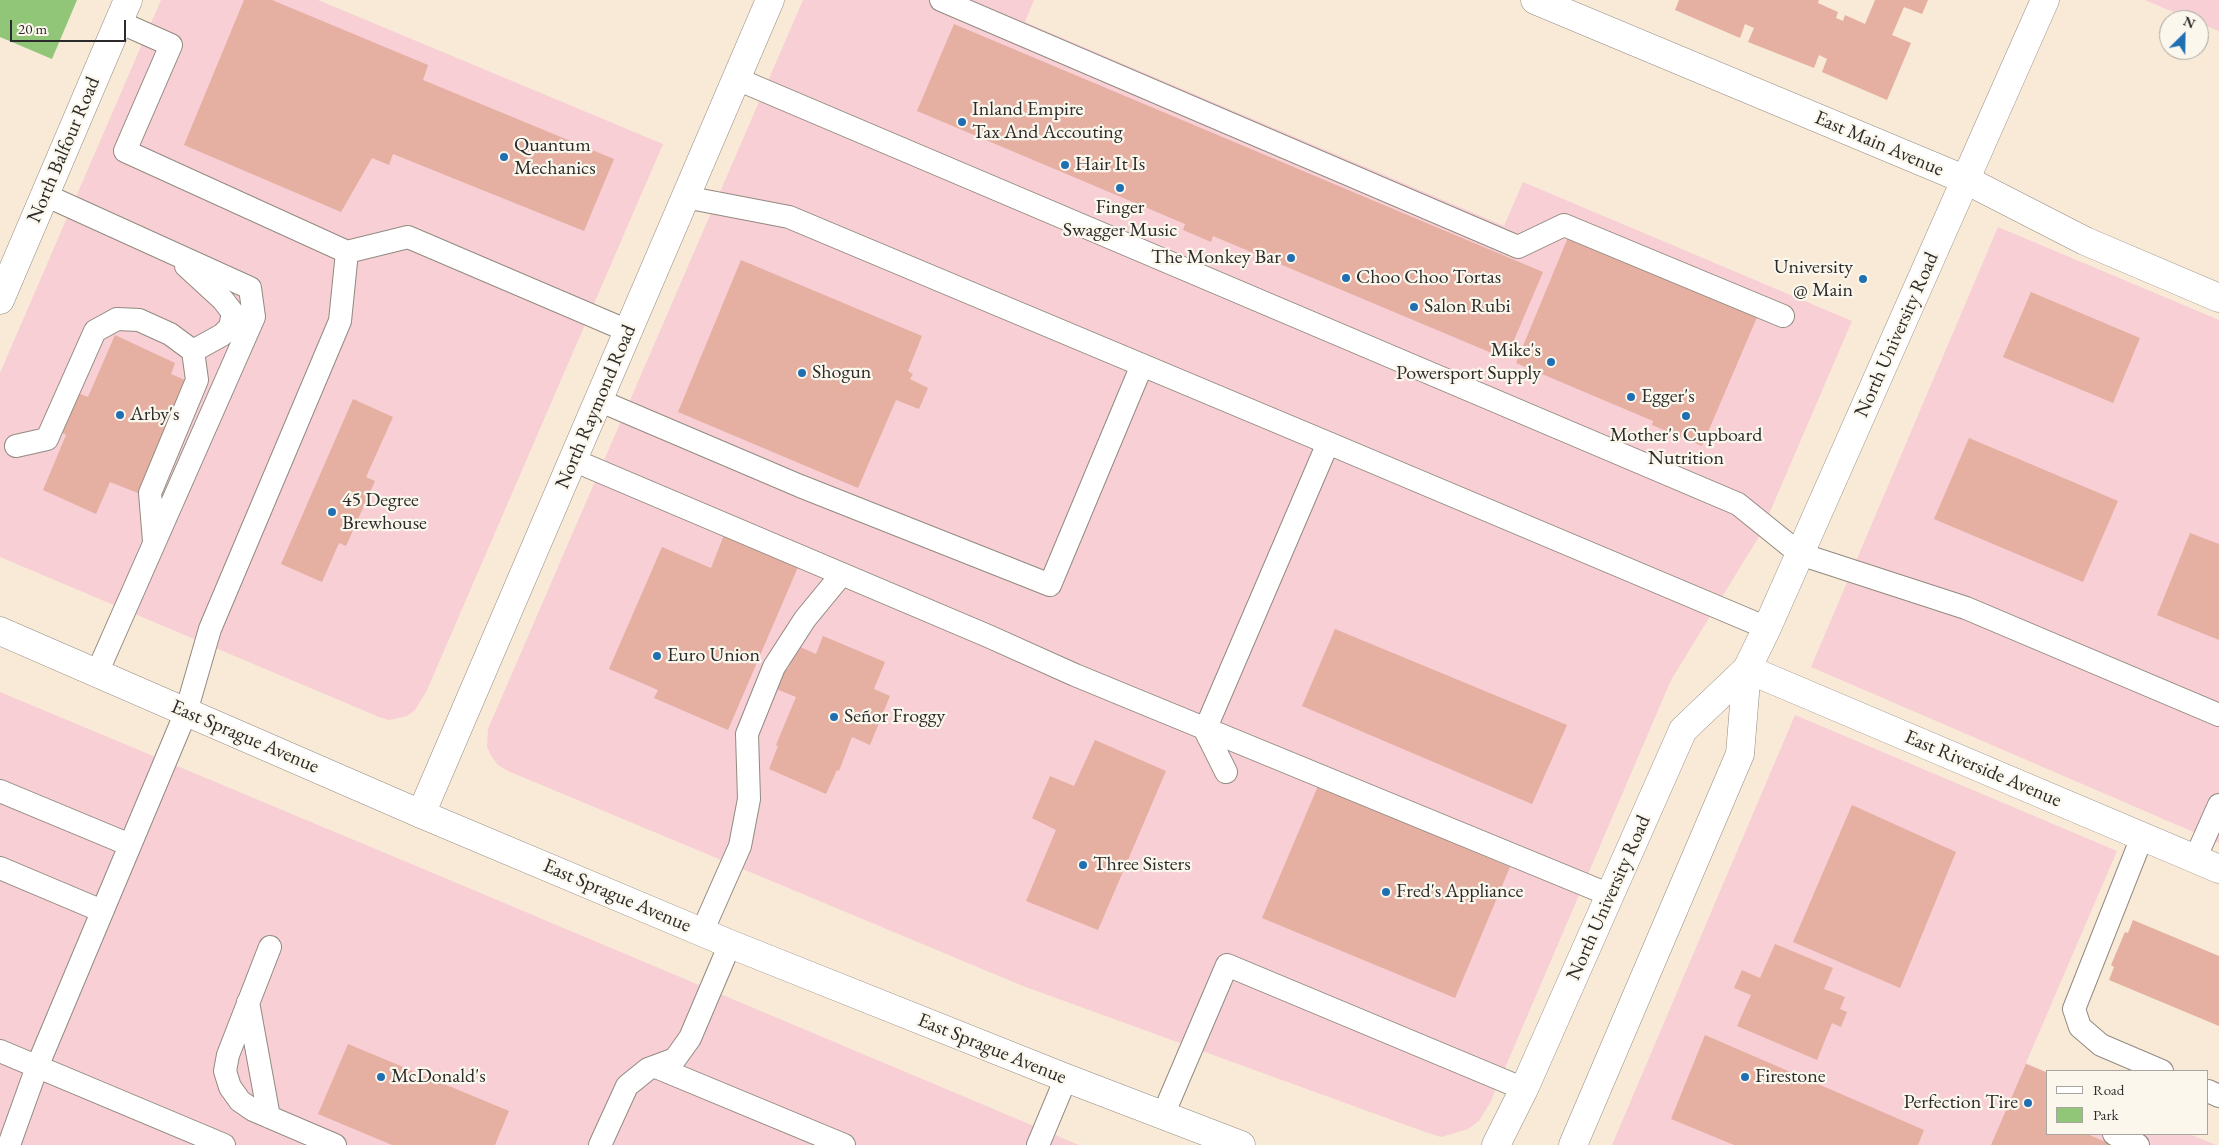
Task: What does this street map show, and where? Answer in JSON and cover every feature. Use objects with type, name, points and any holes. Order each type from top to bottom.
[{"type":"main road","name":"North Raymond Road","points":[[421,814],[770,0]]},
{"type":"main road","name":"East Main Avenue","points":[[1535,0],[1966,180],[2085,241],[2219,298]]},
{"type":"main road","name":"North University Road","points":[[1496,1145],[1524,1089],[1683,730],[1747,669],[1767,628],[2045,0]]},
{"type":"main road","name":"North Balfour Road","points":[[0,300],[123,11]]},
{"type":"main road","name":"East Sprague Avenue","points":[[0,631],[421,814],[730,944],[1066,1078],[1241,1145]]},
{"type":"main road","name":"North University Road","points":[[1573,1145],[1740,754],[1747,669]]},
{"type":"main road","name":"East Riverside Avenue","points":[[1747,669],[2207,864]]},
{"type":"lane","points":[[941,0],[1518,247],[1564,225],[1783,316]]},
{"type":"lane","points":[[123,11],[171,45],[125,151],[347,252],[408,237],[628,331]]},
{"type":"lane","points":[[736,79],[1738,504],[1800,554],[1966,608],[2219,715]]},
{"type":"lane","points":[[45,195],[250,288],[254,317],[97,673]]},
{"type":"lane","points":[[685,197],[788,217],[1767,628]]},
{"type":"lane","points":[[9,1145],[37,1067],[186,712],[210,629],[340,320],[347,252]]},
{"type":"lane","points":[[173,253],[223,300],[233,313],[230,327],[222,335],[193,351]]},
{"type":"lane","points":[[16,446],[47,439],[95,331],[117,319],[139,320],[170,334],[193,351],[197,380],[150,493],[154,544]]},
{"type":"lane","points":[[598,400],[800,486],[1050,585],[1142,365]]},
{"type":"lane","points":[[1226,772],[1205,730],[1328,443]]},
{"type":"lane","points":[[573,460],[1205,730],[1610,895]]},
{"type":"lane","points":[[702,932],[740,846],[749,799],[747,734],[750,726],[774,667],[805,619],[842,574]]},
{"type":"lane","points":[[0,791],[130,845]]},
{"type":"lane","points":[[2207,864],[2219,805]]},
{"type":"lane","points":[[2142,837],[2074,1009],[2080,1027],[2101,1046],[2160,1070]]},
{"type":"lane","points":[[0,868],[102,911]]},
{"type":"lane","points":[[600,1145],[627,1086],[638,1076],[675,1058],[690,1038],[730,944]]},
{"type":"lane","points":[[270,946],[228,1055],[225,1071],[230,1087],[240,1101],[269,1117],[335,1145]]},
{"type":"lane","points":[[1163,1115],[1227,965],[1524,1089]]},
{"type":"lane","points":[[248,1002],[269,1117]]},
{"type":"lane","points":[[0,1051],[224,1145]]},
{"type":"lane","points":[[656,1067],[844,1145]]},
{"type":"lane","points":[[1038,1145],[1066,1078]]},
{"type":"lane","points":[[2116,1135],[2138,1145]]},
{"type":"shaded area","points":[[161,0],[318,0],[663,144],[427,690],[415,710],[407,716],[389,720],[379,717],[0,557],[0,373]]},
{"type":"shaded area","points":[[803,0],[1034,0],[1025,22],[1504,226],[1523,182],[1852,321],[1760,535],[1671,680],[1490,1103],[1479,1121],[1468,1129],[1441,1137],[1428,1133],[1023,986],[508,771],[498,765],[492,757],[487,747],[488,729]]},
{"type":"shaded area","points":[[2145,0],[2219,0],[2219,31],[2209,27],[2209,10],[2168,10]]},
{"type":"shaded area","points":[[1998,227],[2219,320],[2219,843],[1811,667]]},
{"type":"shaded area","points":[[0,692],[433,873],[1079,1145],[0,1145]]},
{"type":"shaded area","points":[[1795,715],[2117,851],[2026,1063],[2046,1072],[2046,1135],[2191,1135],[2216,1145],[1612,1145]]},
{"type":"green space","points":[[0,0],[77,0],[52,59],[0,37]]},
{"type":"building","points":[[244,0],[272,0],[428,65],[423,80],[614,159],[584,231],[393,154],[389,165],[372,158],[341,212],[184,145]]},
{"type":"building","points":[[1679,0],[1819,0],[1818,3],[1838,12],[1836,18],[1843,21],[1845,15],[1865,24],[1875,0],[1928,0],[1922,14],[1904,7],[1892,35],[1911,43],[1887,100],[1822,72],[1827,59],[1819,55],[1814,68],[1748,42],[1754,28],[1745,24],[1740,38],[1675,10]]},
{"type":"building","points":[[954,24],[1543,272],[1506,359],[1213,236],[1211,242],[1183,230],[1185,224],[917,111]]},
{"type":"building","points":[[1569,235],[1758,315],[1702,446],[1652,425],[1653,421],[1516,363]]},
{"type":"building","name":"Shogun","points":[[741,260],[922,336],[908,371],[913,374],[910,379],[928,388],[919,409],[896,400],[858,488],[678,412]]},
{"type":"building","points":[[2031,292],[2140,338],[2113,403],[2003,357]]},
{"type":"building","name":"Arby's","points":[[115,335],[175,363],[171,374],[185,380],[138,493],[110,482],[96,514],[43,490],[66,435],[61,432],[78,393],[88,397]]},
{"type":"building","name":"45 Degree Brewhouse","points":[[353,399],[393,417],[366,477],[375,481],[346,546],[339,543],[322,582],[281,564]]},
{"type":"building","points":[[1969,438],[2118,501],[2083,582],[1934,519]]},
{"type":"building","points":[[2190,533],[2219,544],[2219,640],[2157,615]]},
{"type":"building","points":[[724,535],[798,567],[728,730],[654,698],[658,690],[609,669],[662,547],[711,568]]},
{"type":"building","points":[[1335,629],[1567,725],[1532,804],[1302,706]]},
{"type":"building","name":"Señor Froggy","points":[[823,636],[885,662],[874,689],[890,696],[870,745],[852,737],[839,771],[837,770],[826,794],[769,769],[778,746],[776,745],[796,697],[774,688],[784,667],[788,669],[798,646],[816,654]]},
{"type":"building","name":"Three Sisters","points":[[1095,740],[1166,771],[1098,930],[1026,901],[1056,830],[1032,818],[1050,776],[1074,786]]},
{"type":"building","name":"Fred's Appliance","points":[[1318,786],[1510,867],[1455,998],[1262,918]]},
{"type":"building","points":[[1852,805],[1956,852],[1900,988],[1793,942]]},
{"type":"building","points":[[2133,920],[2219,956],[2219,1026],[2109,980],[2114,967],[2111,965],[2125,932],[2128,933]]},
{"type":"building","points":[[1775,944],[1833,968],[1824,989],[1845,997],[1840,1009],[1847,1012],[1841,1027],[1832,1023],[1817,1060],[1737,1026],[1751,995],[1734,988],[1742,970],[1760,978]]},
{"type":"building","name":"Firestone","points":[[1705,1035],[1924,1130],[1918,1145],[1734,1145],[1671,1119]]},
{"type":"building","name":"McDonald's","points":[[348,1044],[509,1111],[495,1145],[392,1145],[318,1114]]},
{"type":"building","name":"Perfection Tire","points":[[2026,1064],[2046,1072],[2046,1135],[2089,1135],[2113,1145],[1991,1145]]},
{"type":"place","name":"Inland Empire Tax And Accouting","points":[[962,122]]},
{"type":"place","name":"Quantum Mechanics","points":[[504,157]]},
{"type":"place","name":"Hair It Is","points":[[1065,165]]},
{"type":"place","name":"Finger Swagger Music","points":[[1120,188]]},
{"type":"place","name":"The Monkey Bar","points":[[1291,258]]},
{"type":"place","name":"Choo Choo Tortas","points":[[1346,278]]},
{"type":"place","name":"University @ Main","points":[[1863,279]]},
{"type":"place","name":"Salon Rubi","points":[[1414,307]]},
{"type":"place","name":"Mike's Powersport Supply","points":[[1551,362]]},
{"type":"place","name":"Shogun","points":[[802,373]]},
{"type":"place","name":"Egger's","points":[[1631,397]]},
{"type":"place","name":"Arby's","points":[[120,415]]},
{"type":"place","name":"Mother's Cupboard Nutrition","points":[[1686,416]]},
{"type":"place","name":"45 Degree Brewhouse","points":[[332,512]]},
{"type":"place","name":"Euro Union","points":[[657,656]]},
{"type":"place","name":"Señor Froggy","points":[[834,717]]},
{"type":"place","name":"Three Sisters","points":[[1083,865]]},
{"type":"place","name":"Fred's Appliance","points":[[1386,892]]},
{"type":"place","name":"McDonald's","points":[[381,1077]]},
{"type":"place","name":"Firestone","points":[[1745,1077]]},
{"type":"place","name":"Perfection Tire","points":[[2028,1103]]}]
